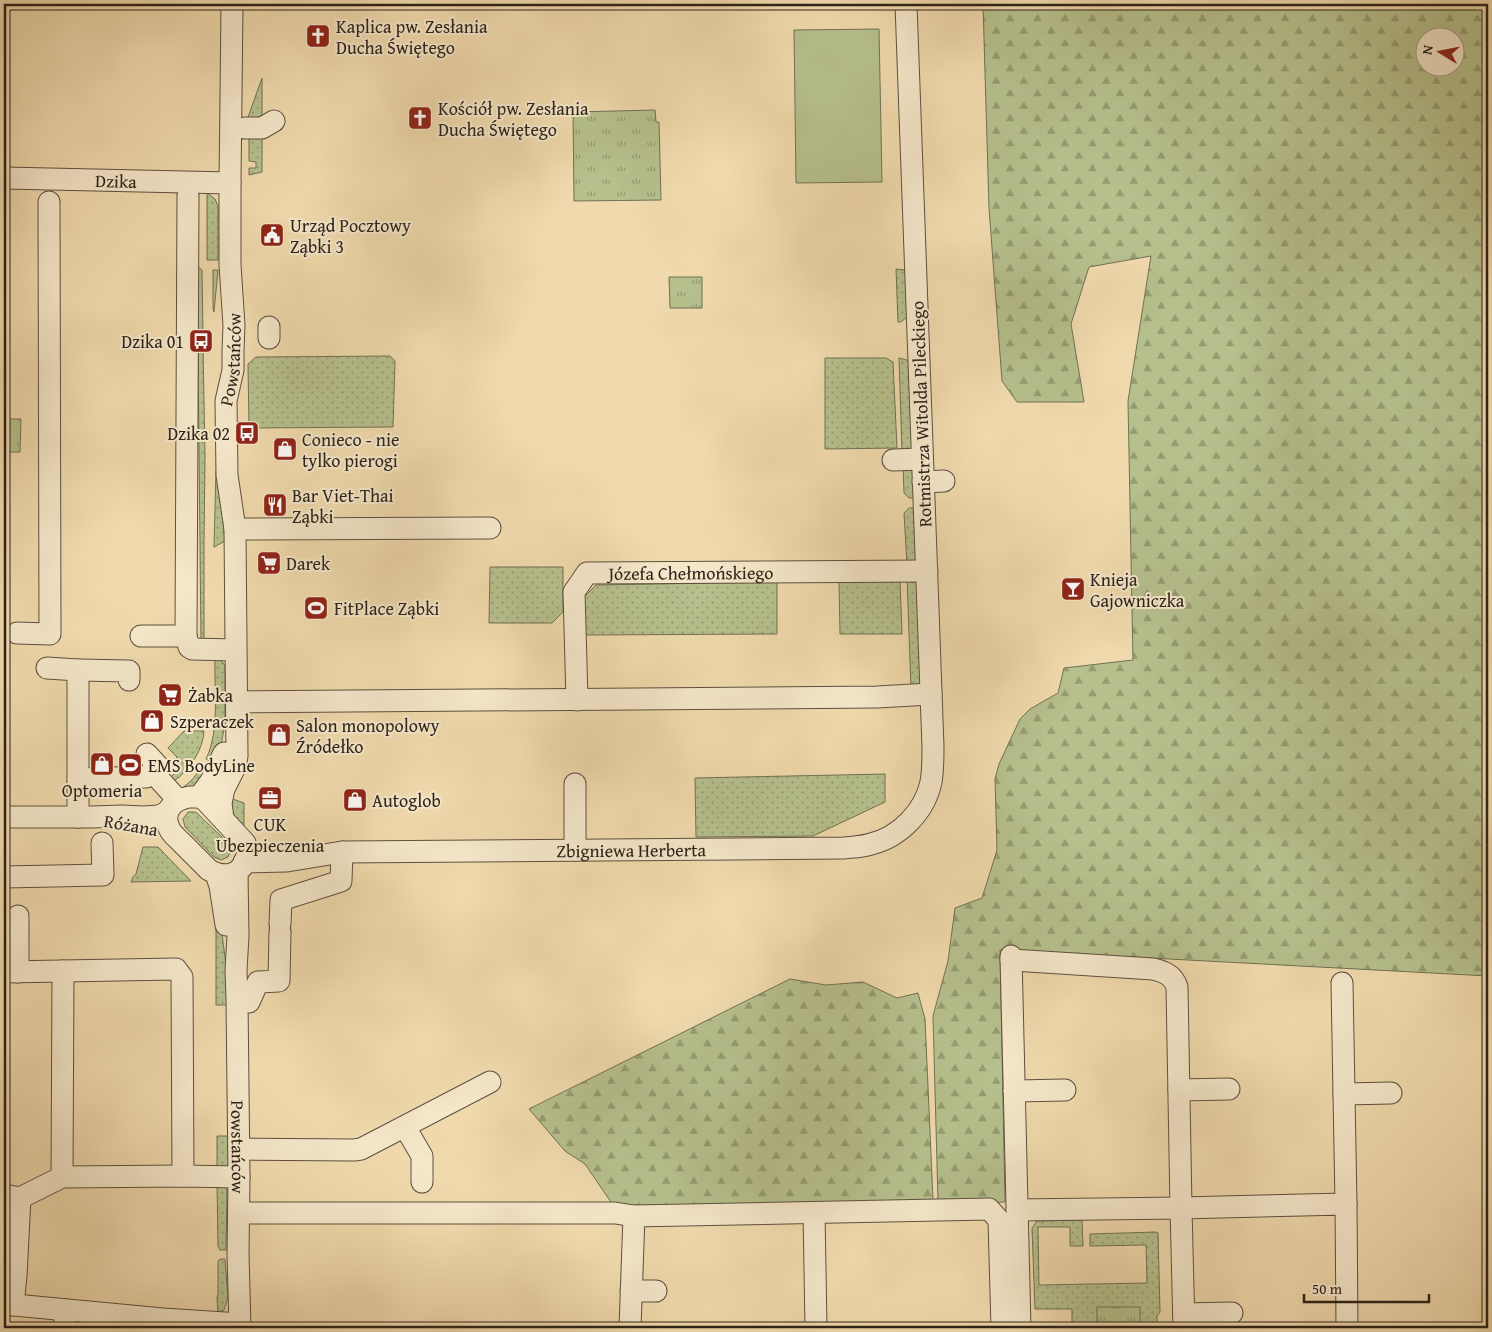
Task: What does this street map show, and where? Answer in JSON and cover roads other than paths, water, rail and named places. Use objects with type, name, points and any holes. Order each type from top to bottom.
[{"type":"street","name":"Powstańców","points":[[223,819],[221,802],[224,789],[235,767],[237,756],[235,530],[227,465],[226,401],[232,370],[234,325],[230,265],[232,4]]},
{"type":"street","name":"Rotmistrza Witolda Pileckiego","points":[[906,4],[922,459],[933,482],[927,571],[933,747],[931,782],[924,801],[912,819]]},
{"type":"street","points":[[245,128],[262,128],[274,121]]},
{"type":"street","name":"Dzika","points":[[4,178],[230,184]]},
{"type":"street","points":[[188,196],[193,643]]},
{"type":"street","points":[[17,633],[50,634],[49,202]]},
{"type":"street","points":[[893,460],[922,459]]},
{"type":"street","points":[[235,530],[490,528]]},
{"type":"street","name":"Józefa Chełmońskiego","points":[[577,700],[574,592],[587,574],[927,571]]},
{"type":"street","points":[[141,636],[235,650]]},
{"type":"street","points":[[48,668],[129,671],[129,680]]},
{"type":"street","points":[[78,670],[78,782],[85,817]]},
{"type":"street","points":[[236,708],[577,700],[877,697],[931,694]]},
{"type":"street","name":"Powstańców","points":[[199,797],[223,756],[236,708]]},
{"type":"street","points":[[78,782],[146,777],[158,766],[147,754]]},
{"type":"street","points":[[158,778],[172,815],[209,870],[236,863],[223,819],[205,800],[199,797]]},
{"type":"street","points":[[575,784],[575,850]]},
{"type":"street","name":"Różana","points":[[4,816],[151,817],[172,815],[189,797],[199,797]]},
{"type":"street","name":"Zbigniewa Herberta","points":[[236,863],[287,861],[342,852],[860,847],[889,837],[912,819]]},
{"type":"street","points":[[4,877],[103,875],[102,843]]},
{"type":"street","points":[[250,1002],[258,982],[279,981],[281,900],[341,881],[342,852]]},
{"type":"street","name":"Powstańców","points":[[236,863],[237,999],[247,1094],[239,1149],[238,1254],[240,1327]]},
{"type":"street","points":[[18,916],[11,972],[176,969],[182,977],[183,1176]]},
{"type":"street","points":[[1020,1328],[1011,958],[1154,969],[1168,974],[1175,981],[1177,987],[1184,1321],[1232,1313]]},
{"type":"street","points":[[62,1178],[63,971]]},
{"type":"street","points":[[1342,983],[1347,1328]]},
{"type":"street","points":[[239,1149],[354,1150],[367,1146],[490,1082]]},
{"type":"street","points":[[1179,1090],[1229,1089]]},
{"type":"street","points":[[1014,1091],[1065,1090]]},
{"type":"street","points":[[1344,1094],[1391,1093]]},
{"type":"street","points":[[405,1126],[422,1156],[422,1182]]},
{"type":"street","points":[[239,1177],[62,1178],[12,1197],[16,1276],[8,1304],[65,1319],[240,1327]]},
{"type":"street","points":[[1017,1210],[1346,1204]]},
{"type":"street","points":[[239,1213],[614,1213],[634,1216],[989,1209],[999,1220],[1002,1328]]},
{"type":"street","points":[[814,1213],[816,1328]]},
{"type":"street","points":[[630,1328],[634,1216]]},
{"type":"street","points":[[631,1291],[656,1291]]},
{"type":"place","name":"Kaplica pw. Zesłania Ducha Świętego","points":[[318,36]]},
{"type":"place","name":"Kościół pw. Zesłania Ducha Świętego","points":[[420,118]]},
{"type":"place","name":"Urząd Pocztowy Ząbki 3","points":[[272,235]]},
{"type":"place","name":"Dzika 01","points":[[201,341]]},
{"type":"place","name":"Dzika 02","points":[[247,433]]},
{"type":"place","name":"Conieco - nie tylko pierogi","points":[[285,449]]},
{"type":"place","name":"Bar Viet-Thai Ząbki","points":[[275,505]]},
{"type":"place","name":"Darek","points":[[269,563]]},
{"type":"place","name":"Knieja Gajowniczka","points":[[1073,589]]},
{"type":"place","name":"FitPlace Ząbki","points":[[316,608]]},
{"type":"place","name":"Żabka","points":[[170,695]]},
{"type":"place","name":"Szperaczek","points":[[152,721]]},
{"type":"place","name":"Salon monopolowy Źródełko","points":[[279,735]]},
{"type":"place","name":"Optomeria","points":[[102,764]]},
{"type":"place","name":"EMS BodyLine","points":[[130,765]]},
{"type":"place","name":"CUK Ubezpieczenia","points":[[270,798]]},
{"type":"place","name":"Autoglob","points":[[355,800]]}]
